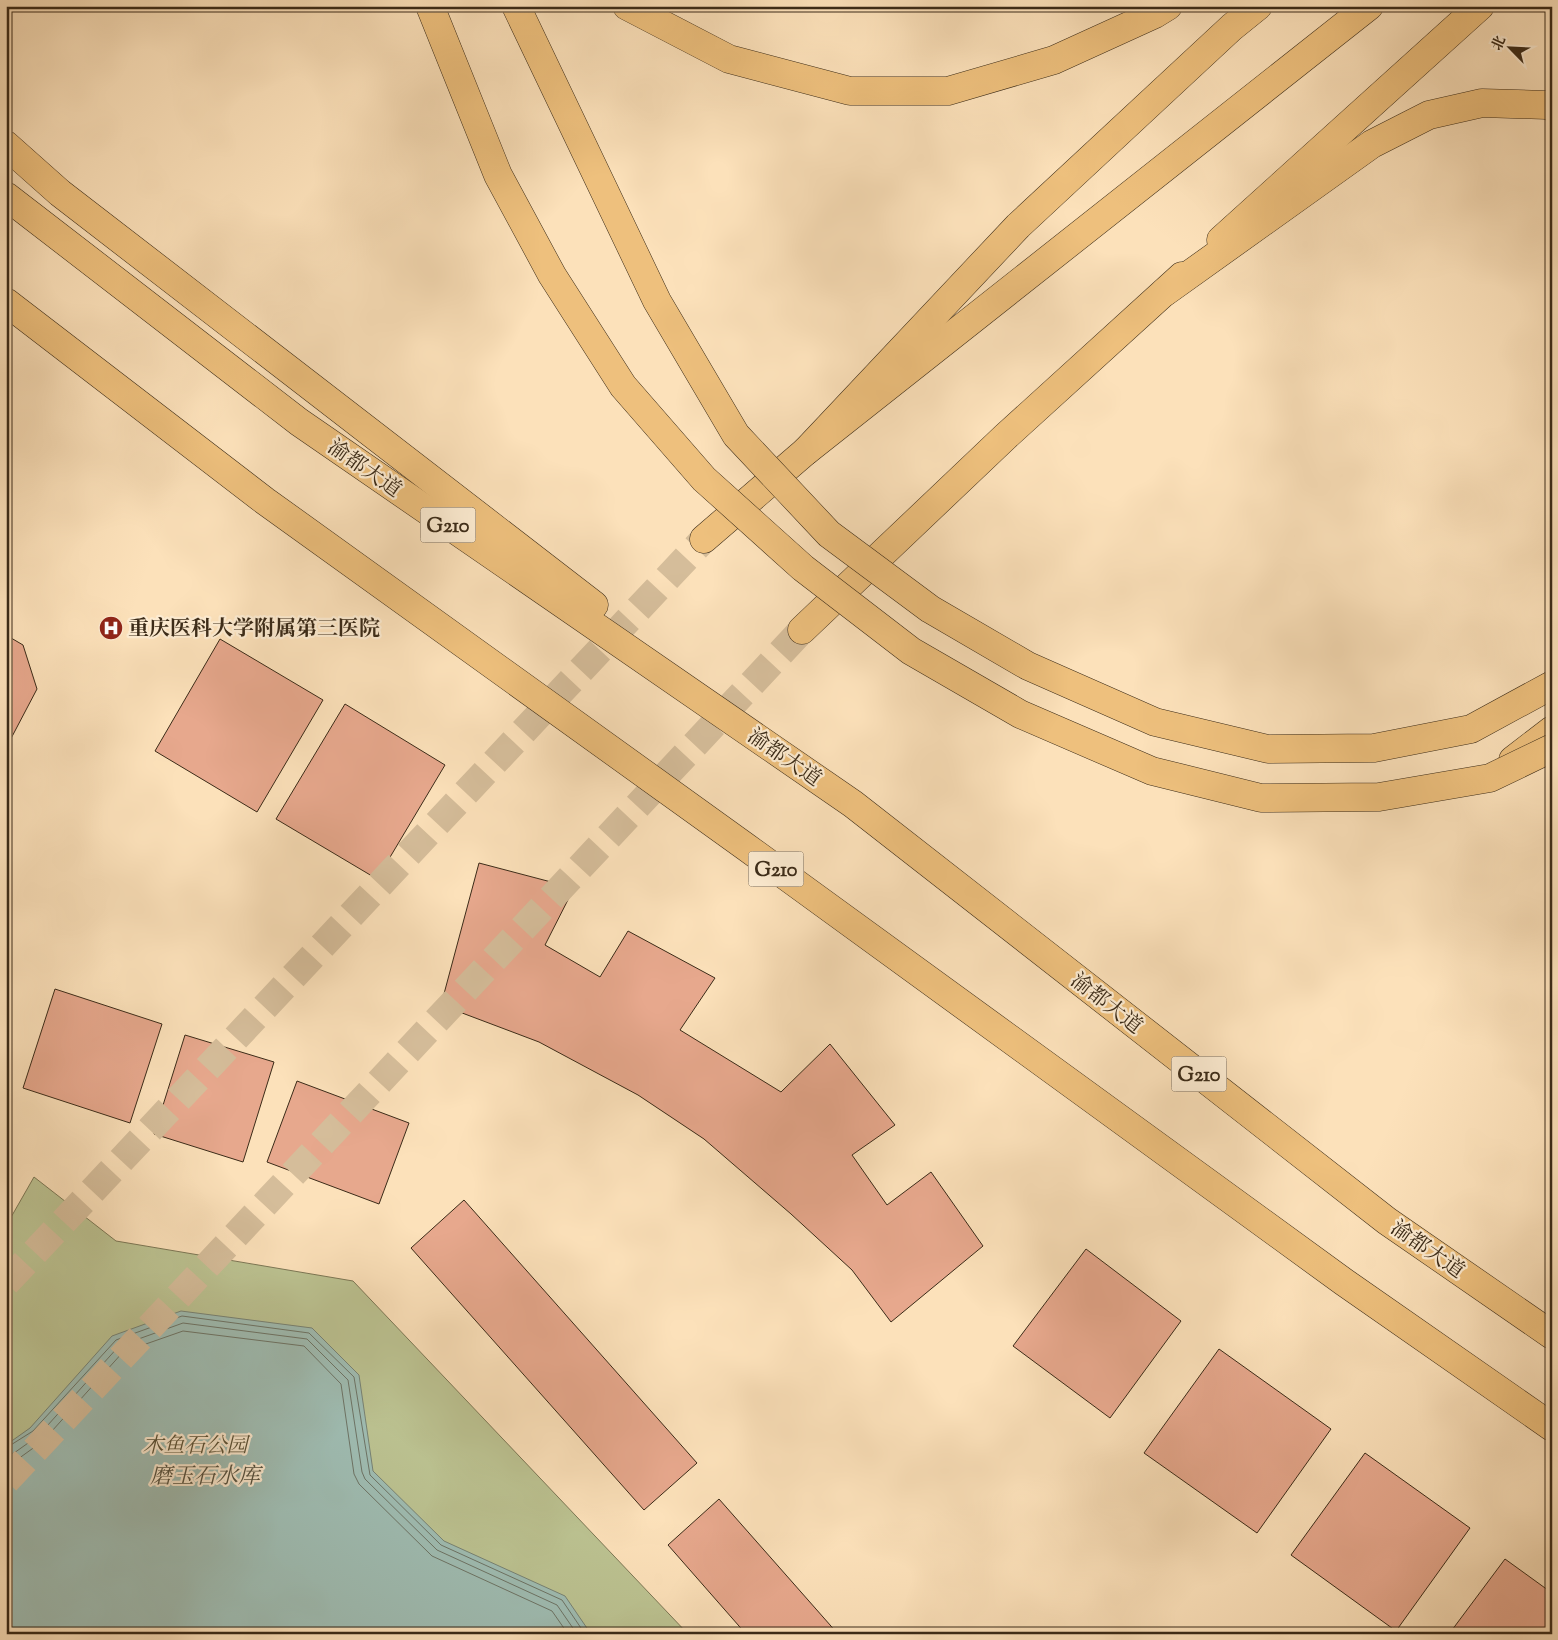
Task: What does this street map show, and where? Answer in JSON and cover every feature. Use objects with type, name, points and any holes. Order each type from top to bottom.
[{"type":"main road","points":[[430,6],[498,175],[552,275],[623,386],[704,479],[803,568],[911,651],[1020,714],[1152,772],[1261,798],[1379,797],[1490,778],[1552,748]]},
{"type":"main road","points":[[516,6],[657,301],[736,435],[830,534],[930,609],[1028,666],[1155,722],[1268,749],[1374,748],[1471,729],[1552,685]]},
{"type":"main road","points":[[626,6],[728,59],[850,91],[948,91],[1054,60],[1155,14],[1168,6]]},
{"type":"main road","points":[[806,451],[1018,226],[1232,27],[1258,6]]},
{"type":"main road","points":[[704,539],[806,451],[957,334],[1369,6]]},
{"type":"main road","points":[[802,630],[1005,437],[1480,6]]},
{"type":"main road","points":[[1165,292],[1372,144],[1429,116],[1482,102],[1546,105],[1552,107]]},
{"type":"main road","points":[[6,145],[60,193],[853,804]]},
{"type":"main road","name":"渝都大道","points":[[6,196],[299,422],[853,804],[1387,1221],[1552,1334]]},
{"type":"main road","name":"G210","points":[[6,302],[265,501],[738,841],[1344,1282],[1552,1427]]},
{"type":"main road","points":[[6,325],[162,422]]},
{"type":"main road","points":[[1490,778],[1552,730]]},
{"type":"green space","name":"磨玉石水库","points":[[34,1177],[116,1241],[353,1281],[688,1634],[6,1634],[6,1226]]},
{"type":"water","name":"磨玉石水库","points":[[181,1311],[312,1328],[359,1375],[373,1471],[444,1541],[565,1596],[591,1634],[6,1634],[6,1445],[30,1428],[112,1336]]},
{"type":"building","points":[[6,635],[23,645],[37,689],[6,748]]},
{"type":"building","points":[[220,639],[323,700],[257,812],[155,751]]},
{"type":"building","points":[[345,704],[445,765],[377,879],[276,819]]},
{"type":"building","points":[[479,863],[574,888],[545,945],[600,977],[628,931],[715,978],[680,1030],[781,1092],[830,1044],[895,1125],[852,1155],[887,1205],[931,1172],[983,1246],[891,1322],[852,1270],[791,1214],[704,1139],[638,1095],[539,1042],[441,1005]]},
{"type":"building","points":[[55,989],[162,1024],[130,1123],[23,1088]]},
{"type":"building","points":[[185,1035],[274,1062],[243,1162],[154,1134]]},
{"type":"building","points":[[297,1081],[409,1123],[379,1204],[267,1162]]},
{"type":"building","points":[[464,1200],[697,1463],[644,1510],[411,1248]]},
{"type":"building","points":[[1086,1249],[1181,1321],[1110,1418],[1013,1346]]},
{"type":"building","points":[[1219,1349],[1331,1429],[1257,1533],[1144,1453]]},
{"type":"building","points":[[1365,1453],[1470,1528],[1396,1631],[1291,1555]]},
{"type":"building","points":[[719,1499],[838,1634],[746,1634],[668,1545]]},
{"type":"building","points":[[1505,1559],[1552,1593],[1552,1634],[1449,1634]]},
{"type":"tunnel","points":[[6,1283],[704,539]]},
{"type":"tunnel","points":[[6,1481],[802,630]]},
{"type":"place","name":"重庆医科大学附属第三医院","points":[[111,628]]},
{"type":"park label","name":"木鱼石公园","points":[[195,1445]]}]
